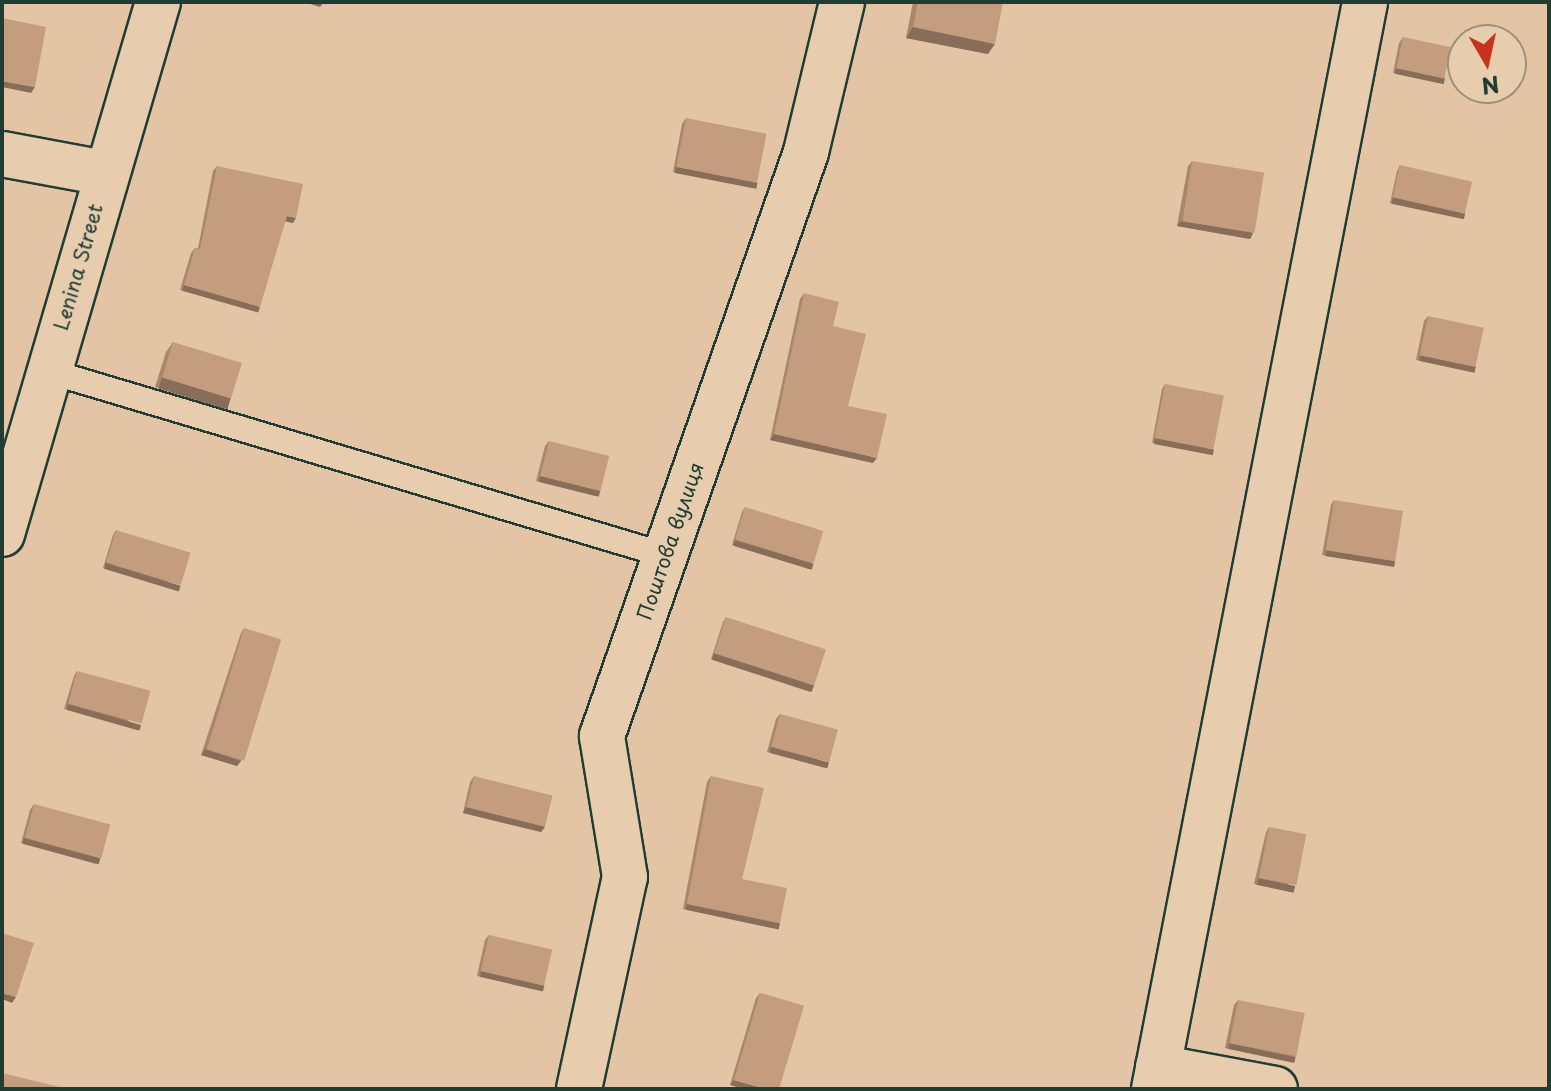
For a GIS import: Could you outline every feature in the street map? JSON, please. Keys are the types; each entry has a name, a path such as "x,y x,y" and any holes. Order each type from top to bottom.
{"street":[{"name":"Lenina Street","path":"2,534 105,173 158,2"},
{"name":"Поштова вулиця","path":"579,1089 625,877 602,736 806,152 842,2"},
{"path":"1275,1089 1156,1078 1365,2"},
{"path":"2,154 105,173"}],"lane":[{"path":"48,371 665,555"}],"building":[{"path":"918,2 1003,2 995,44 913,27"},
{"path":"2,18 46,27 35,87 2,81"},
{"path":"1403,37 1447,46 1444,78 1396,68"},
{"path":"686,118 766,134 757,183 676,167"},
{"path":"1192,161 1264,172 1255,233 1182,221"},
{"path":"1400,165 1472,182 1465,214 1393,197"},
{"path":"217,166 303,184 296,218 287,216 260,307 184,285 195,248 200,249"},
{"path":"804,293 839,302 833,326 866,334 848,406 887,414 877,458 774,434"},
{"path":"1428,316 1484,328 1475,367 1420,355"},
{"path":"173,342 242,363 231,398 162,377"},
{"path":"1165,384 1224,395 1213,449 1155,438"},
{"path":"549,441 609,456 600,491 540,476"},
{"path":"1334,500 1403,511 1395,561 1326,550"},
{"path":"745,507 823,531 813,563 735,540"},
{"path":"116,530 191,553 181,585 106,563"},
{"path":"726,617 826,649 814,686 714,653"},
{"path":"244,628 281,639 244,761 207,749"},
{"path":"77,671 150,691 142,724 68,704"},
{"path":"780,714 838,730 829,762 771,747"},
{"path":"474,776 553,796 545,827 466,807"},
{"path":"711,776 764,788 742,879 787,888 780,923 687,904"},
{"path":"34,804 110,824 101,858 25,838"},
{"path":"1269,827 1306,834 1296,885 1259,878"},
{"path":"2,933 34,943 16,997 2,993"},
{"path":"489,935 552,950 544,986 481,971"},
{"path":"760,993 804,1006 779,1089 766,1089 734,1080"},
{"path":"1238,1000 1305,1013 1296,1056 1230,1043"},
{"path":"2,1073 64,1088 64,1089 2,1089"}]}
